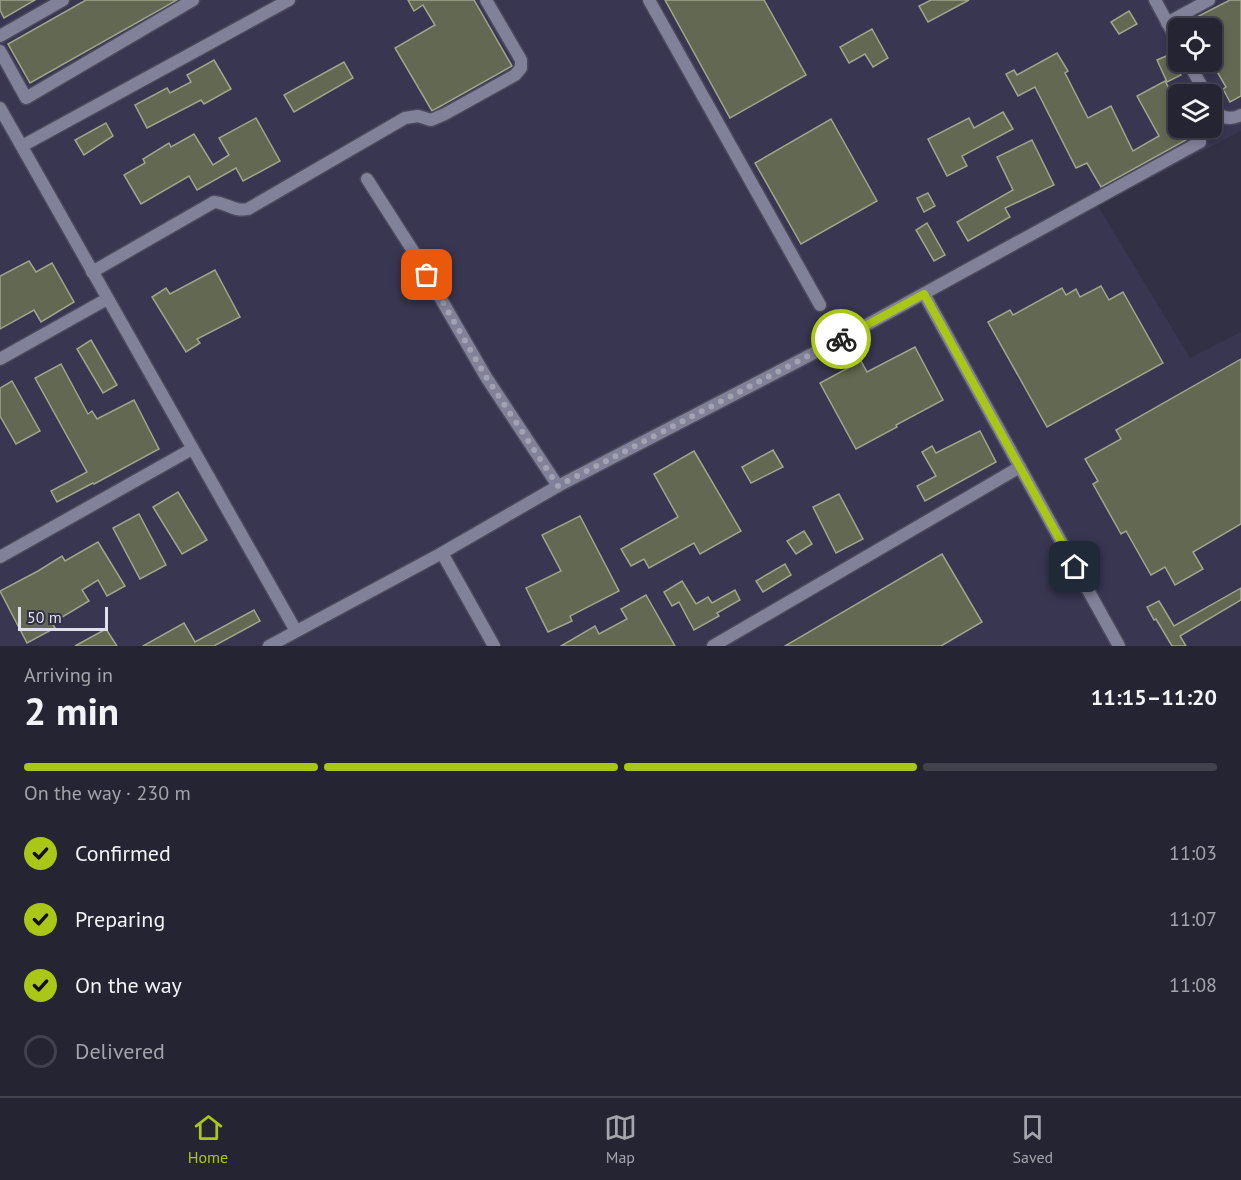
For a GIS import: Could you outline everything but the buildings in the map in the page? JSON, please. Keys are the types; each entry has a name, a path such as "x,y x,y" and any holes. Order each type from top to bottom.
{"street":[{"path":"0,36 63,0"},
{"path":"0,51 26,98 193,0"},
{"path":"22,146 289,0"},
{"path":"92,272 214,202 239,211 248,209 405,118 418,116 431,120 515,75 521,68 521,60 486,0"},
{"path":"650,0 820,305"},
{"path":"1155,0 1167,23 1209,0"},
{"path":"0,108 296,631"},
{"path":"1222,116 1234,118 1241,115"},
{"path":"269,646 442,553 558,486 924,294 1200,142"},
{"path":"367,179 415,254 486,377 558,486"},
{"path":"924,294 1119,646"},
{"path":"0,359 107,299"},
{"path":"0,557 192,449"},
{"path":"713,646 1020,467"},
{"path":"442,553 494,646"}],"shaded area":[{"path":"0,0 1241,0 1241,131 1098,206 1190,358 1241,332 1241,646 0,646"}],"way so far":[{"path":"427,275 486,377 558,486 841,339"}],"route":[{"path":"841,339 924,294 1075,567"}]}
